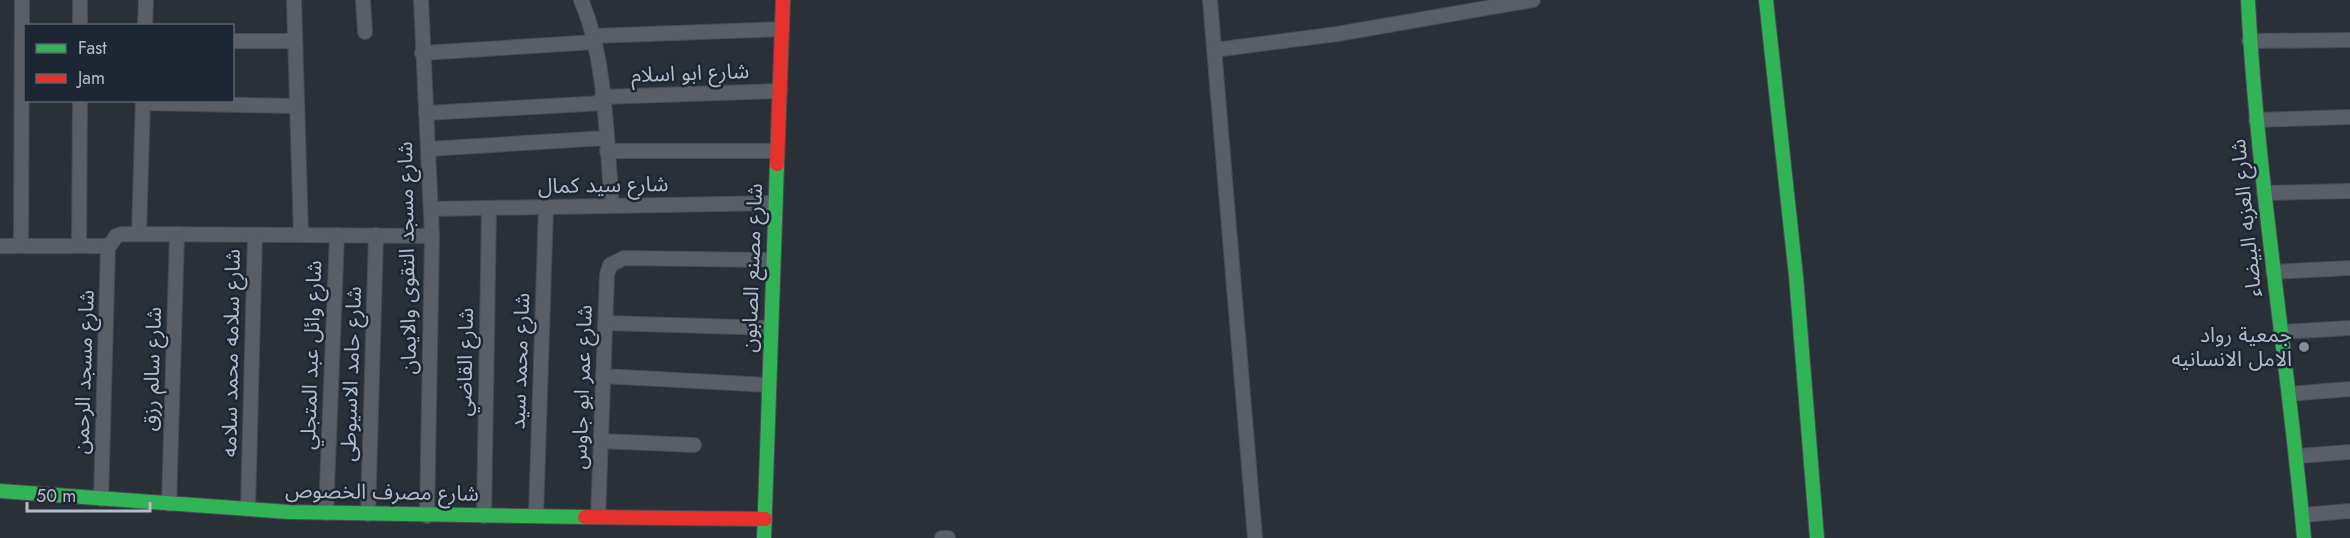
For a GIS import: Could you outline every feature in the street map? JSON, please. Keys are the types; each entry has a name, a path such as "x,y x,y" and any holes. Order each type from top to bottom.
{"street":[{"path":"21,246 22,0"},
{"path":"80,0 80,24"},
{"path":"145,24 146,0"},
{"path":"294,0 301,235"},
{"path":"363,0 365,32"},
{"name":"شارع مسجد التقوى والايمان","path":"421,0 432,236 427,516"},
{"path":"581,0 594,39 612,206"},
{"name":"شارع مصنع الصابون","path":"764,536 783,0"},
{"path":"1210,0 1255,538"},
{"path":"1214,50 1337,34 1533,0"},
{"path":"1766,0 1796,276 1817,538"},
{"name":"شارع العزبه البيضاء","path":"2248,0 2256,120 2280,332 2298,456 2304,538"},
{"path":"422,53 594,39 782,29"},
{"path":"2249,41 2350,40"},
{"path":"234,41 295,41"},
{"name":"شارع ابو اسلام","path":"426,113 602,100 780,91"},
{"path":"79,246 80,102"},
{"path":"139,234 143,102 297,106"},
{"path":"2256,120 2350,117"},
{"path":"428,149 606,144 777,151"},
{"path":"2264,193 2350,190"},
{"name":"شارع سيد كمال","path":"431,209 776,203"},
{"name":"شارع محمد سيد","path":"536,516 546,207"},
{"name":"شارع القاضي","path":"484,516 489,208"},
{"path":"0,246 108,246 118,235 139,234 432,236"},
{"name":"شارع سالم رزق","path":"169,504 177,234"},
{"name":"شارع سلامه محمد سلامه","path":"248,509 255,235"},
{"name":"شارع وائل عبد المتجلي","path":"326,513 336,235"},
{"name":"شارع حامد الاسيوطى","path":"368,514 376,235"},
{"name":"شارع مسجد الرحمن","path":"101,499 108,246"},
{"name":"شارع عمر ابو جاوس","path":"598,517 607,275 614,261 624,258 773,260"},
{"path":"2273,272 2350,268"},
{"path":"606,323 771,328"},
{"path":"2280,332 2350,328"},
{"path":"603,376 769,385"},
{"path":"2289,394 2350,389"},
{"path":"601,441 694,445"},
{"path":"2298,456 2350,452"},
{"name":"شارع مصرف الخصوص","path":"0,491 326,513 765,519"},
{"path":"2302,515 2350,511"},
{"path":"942,537 948,538"}],"traffic: fast":[{"path":"1766,0 1796,276 1817,538"},
{"path":"2248,0 2258,135 2304,538"},
{"path":"764,538 777,164"},
{"path":"0,491 289,512 585,517"}],"traffic: jam":[{"path":"777,164 783,0"},
{"path":"585,517 765,519"}],"place":[{"name":"جمعية رواد الامل الانسانيه","path":"2304,347"}]}
